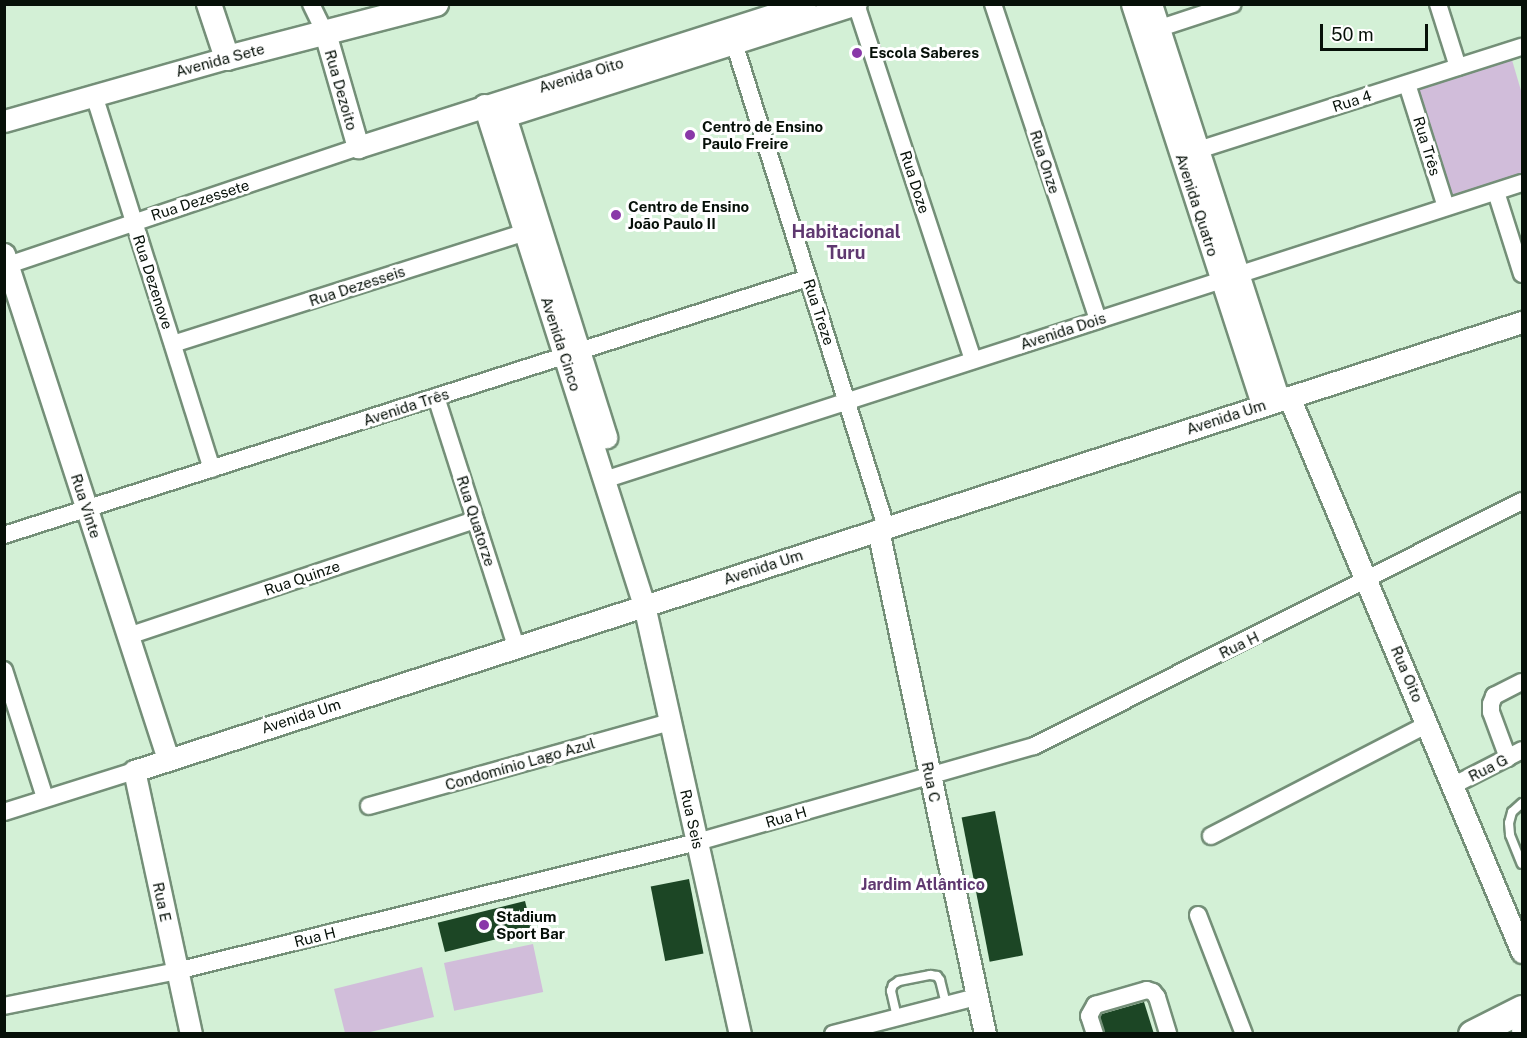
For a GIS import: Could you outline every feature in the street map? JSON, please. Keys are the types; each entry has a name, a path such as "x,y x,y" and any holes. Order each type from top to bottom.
{"main road":[{"path":"209,4 227,58"},
{"name":"Avenida Sete","path":"227,58 436,4"},
{"path":"1472,1034 1520,1027"}],"street":[{"path":"311,4 325,33"},
{"name":"Avenida Oito","path":"358,147 484,105 732,36 805,4"},
{"path":"484,105 505,116 732,36 856,4"},
{"name":"Rua Doze","path":"856,4 974,360"},
{"name":"Rua Onze","path":"993,4 1098,320"},
{"name":"Avenida Quatro","path":"1132,4 1150,31 1230,277 1277,401"},
{"name":"Avenida Quatro","path":"1150,31 1151,4"},
{"path":"1150,31 1233,4"},
{"path":"1438,4 1458,68"},
{"name":"Rua Dezoito","path":"325,33 358,147"},
{"name":"Rua Treze","path":"732,36 847,401 882,528"},
{"name":"Rua 4","path":"1190,153 1458,68 1521,51"},
{"name":"Avenida Sete","path":"4,121 227,58"},
{"name":"Rua Três","path":"1407,84 1446,207"},
{"name":"Rua Dezenove","path":"94,95 212,469"},
{"name":"Avenida Cinco","path":"484,105 533,230"},
{"name":"Avenida Cinco","path":"505,116 533,230 651,603"},
{"name":"Rua Dezessete","path":"6,259 134,221 358,147"},
{"name":"Avenida Dois","path":"611,478 1522,183"},
{"path":"1496,192 1522,274"},
{"name":"Rua Dezesseis","path":"173,344 533,230"},
{"name":"Rua Vinte","path":"6,259 168,759"},
{"name":"Avenida Três","path":"4,535 808,278"},
{"name":"Avenida Um","path":"4,812 1522,322"},
{"name":"Rua Quatorze","path":"436,397 516,646"},
{"name":"Rua Oito","path":"1277,401 1368,581 1522,952"},
{"name":"Rua H","path":"4,1006 177,971 697,842 1046,741 1368,581 1522,501"},
{"name":"Rua Quinze","path":"128,636 475,520"},
{"name":"Rua C","path":"882,528 929,775 985,1034"},
{"name":"Rua Seis","path":"651,603 670,722 740,1034"},
{"path":"4,670 45,798"},
{"path":"1515,754 1491,712 1491,704 1494,696 1522,682"},
{"name":"Condomínio Lago Azul","path":"369,806 670,722"},
{"path":"1211,836 1428,724"},
{"name":"Rua G","path":"1454,785 1515,754"},
{"name":"Rua E","path":"134,771 191,1034"},
{"path":"1198,915 1244,1034"},
{"path":"1095,1034 1089,1016 1095,1005 1147,990 1153,992 1157,997 1168,1034"},
{"path":"833,1034 976,997"}],"lane":[{"path":"1522,803 1512,812 1509,823 1510,835 1522,864"},
{"path":"897,1017 891,991 893,985 899,981 930,975 937,976 946,1004"}],"shaded area":[{"path":"1512,60 1522,94 1522,176 1448,201 1413,92"},
{"path":"533,944 543,992 454,1011 444,963"},
{"path":"422,967 434,1017 366,1033 345,1033 334,989"}],"building":[{"path":"995,811 1023,955 990,962 962,817"},
{"path":"689,879 704,954 665,961 651,886"},
{"name":"Stadium Sport Bar","path":"525,901 532,930 445,952 438,923"},
{"path":"1144,1002 1154,1034 1105,1034 1100,1017 1102,1014"}],"place":[{"name":"Escola Saberes","path":"857,53"},
{"name":"Centro de Ensino Paulo Freire","path":"690,135"},
{"name":"Centro de Ensino João Paulo II","path":"616,215"},
{"name":"Stadium Sport Bar","path":"484,925"}],"district":[{"name":"Habitacional Turu","path":"846,243"},
{"name":"Jardim Atlântico","path":"923,885"}]}
